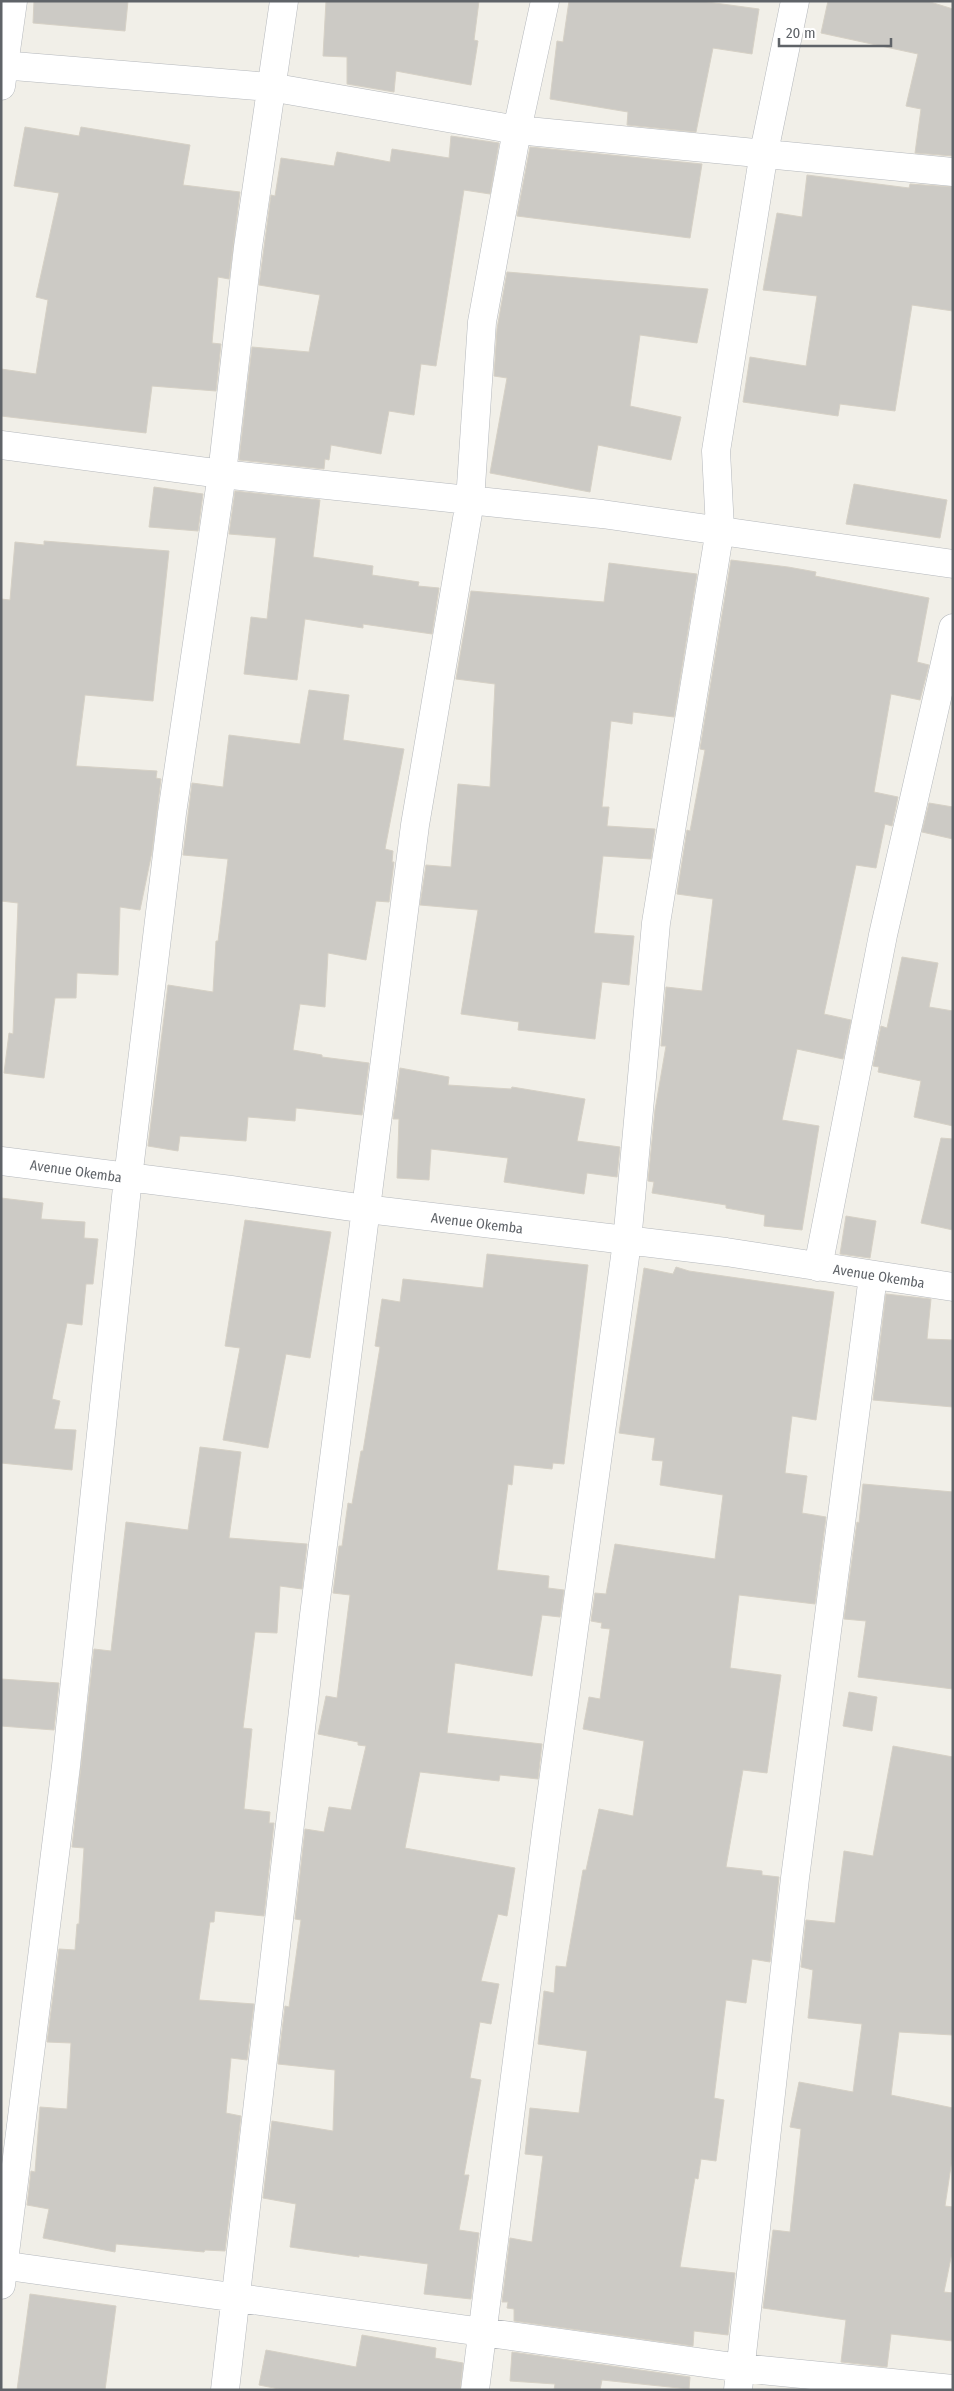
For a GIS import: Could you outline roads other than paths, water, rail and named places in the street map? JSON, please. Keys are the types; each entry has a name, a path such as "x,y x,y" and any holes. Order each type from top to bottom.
{"street":[{"path":"13,1 2,72 270,87 517,130 764,152 953,172"},
{"path":"284,1 248,247 222,474 172,814 128,1178 66,1766 2,2271 236,2297 481,2333 739,2379 953,2389"},
{"path":"225,2390 314,1615 415,825 470,501 482,322 517,130 545,1"},
{"path":"475,2390 546,1833 627,1242 656,923 720,529 716,451 764,152 795,1"},
{"path":"1,445 222,474 602,514 720,529 953,564"},
{"path":"818,1267 884,936 953,628"},
{"name":"Avenue Okemba","path":"1,1161 627,1242 726,1252 953,1287"},
{"path":"739,2379 795,1878 873,1276"}]}
